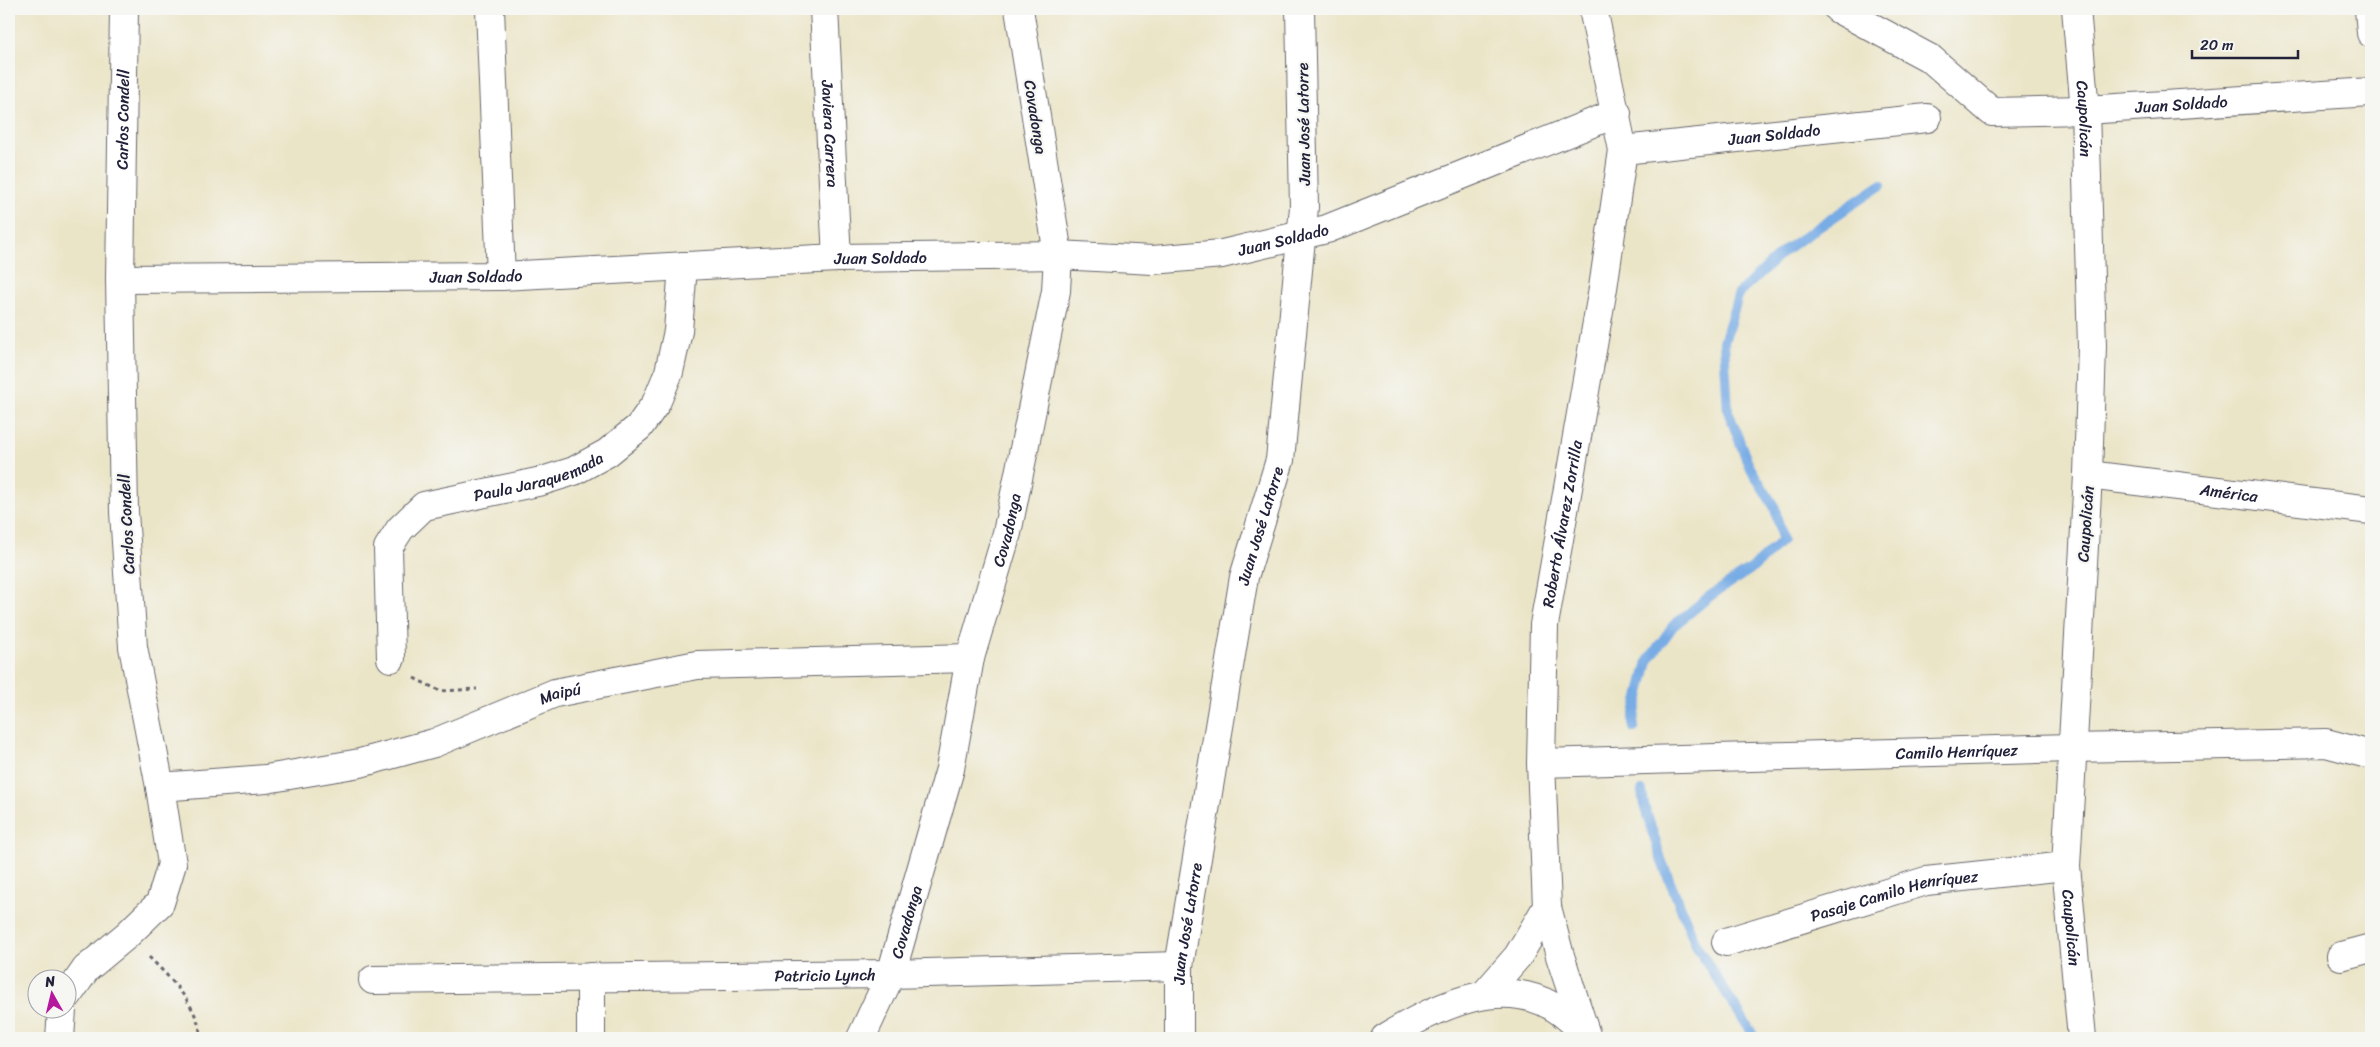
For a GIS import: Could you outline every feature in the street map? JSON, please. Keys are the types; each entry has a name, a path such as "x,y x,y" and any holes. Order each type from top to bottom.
{"street":[{"name":"Carlos Condell","path":"78,981 86,969 127,935 160,904 172,864 160,787 132,647 124,512 120,279 124,9"},
{"path":"490,9 501,276"},
{"name":"Javiera Carrera","path":"824,9 837,258"},
{"name":"Covadonga","path":"861,1038 891,974 950,769 970,658 1007,533 1056,291 1058,255 1019,9"},
{"name":"Juan José Latorre","path":"1180,1038 1179,966 1244,577 1280,460 1304,207 1300,9"},
{"name":"Roberto Álvarez Zorrilla","path":"1587,1038 1562,964 1547,907 1541,763 1544,625 1603,288 1623,150 1617,113 1593,9"},
{"name":"Juan Soldado","path":"1838,9 1930,59 1992,112 2085,110 2371,92"},
{"name":"Caupolicán","path":"2076,9 2085,110 2092,346 2088,474 2071,748 2066,866 2082,1038"},
{"path":"2369,9 2371,33"},
{"name":"Juan Soldado","path":"120,279 501,276 837,258 1058,255 1153,260 1222,254 1328,229 1617,113"},
{"name":"Juan Soldado","path":"1623,150 1927,118"},
{"name":"Paula Jaraquemada","path":"391,658 388,548 400,529 424,506 542,481 574,471 607,453 639,427 656,403 668,372 678,331 683,266"},
{"name":"América","path":"2088,474 2371,510"},
{"name":"Maipú","path":"160,787 266,779 360,763 434,743 555,693 697,665 970,658"},
{"name":"Camilo Henríquez","path":"1541,763 2326,743 2371,755"},
{"name":"Pasaje Camilo Henríquez","path":"1726,942 1926,881 2066,866"},
{"path":"1484,995 1518,956 1547,907"},
{"path":"2341,956 2371,948"},
{"name":"Patricio Lynch","path":"374,980 891,974 1179,966"},
{"path":"591,977 591,1038"},
{"path":"1385,1038 1408,1024 1447,1006 1484,995 1530,996 1546,1001 1572,1019 1587,1038"},
{"path":"60,1038 61,1020"}],"path":[{"path":"391,658 404,673 440,691 480,689 520,708"},
{"path":"127,935 177,984 200,1026 202,1038"}],"waterway":[{"path":"1634,728 1633,721 1648,661 1673,626 1710,596 1754,567 1782,540 1775,508 1749,466 1728,411 1724,342 1739,293 1785,250 1881,185"},
{"path":"1642,791 1644,805 1662,862 1697,947 1755,1038"}]}
